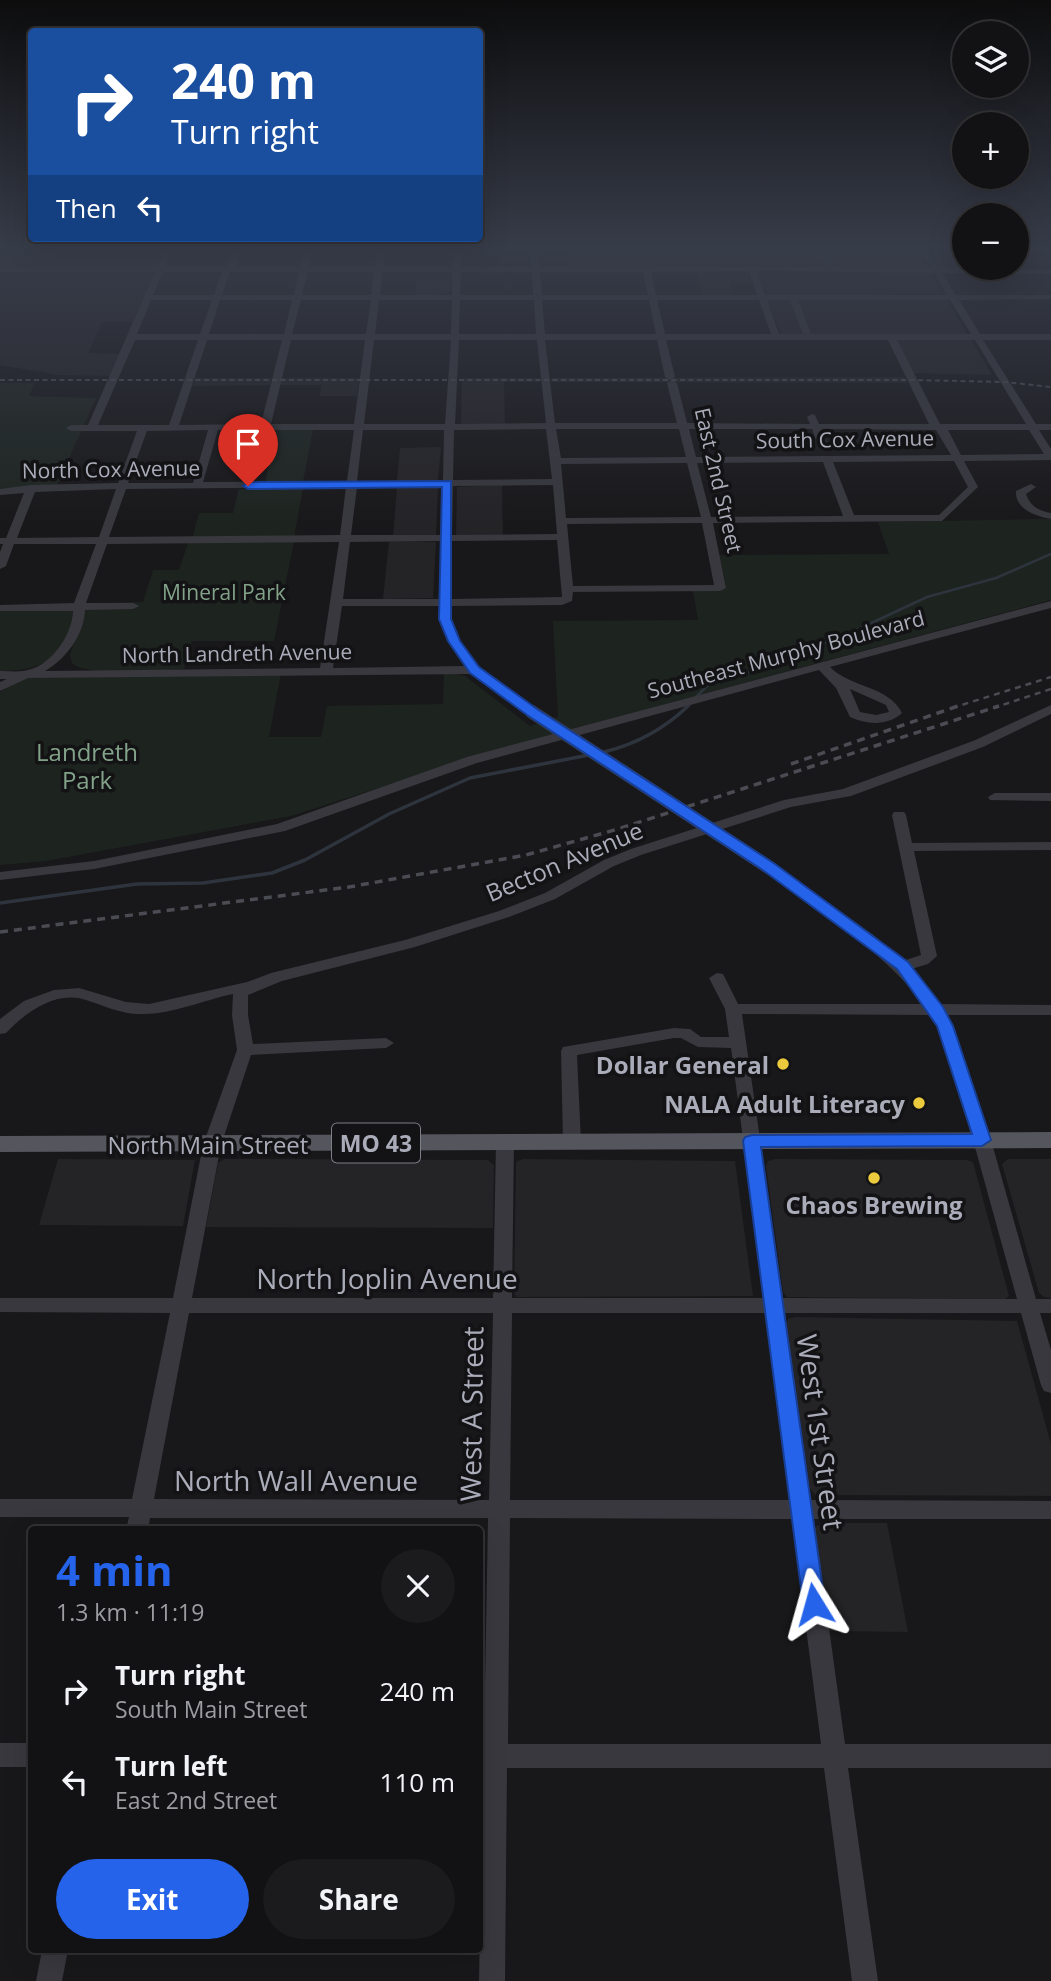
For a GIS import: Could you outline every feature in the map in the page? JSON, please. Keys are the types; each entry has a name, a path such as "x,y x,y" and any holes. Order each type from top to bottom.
{"main road":[{"path":"982,1140 1051,1140"},
{"name":"MO 43","path":"752,1141 982,1140"},
{"name":"North Main Street","path":"0,1144 752,1141"}],"street":[{"path":"92,428 129,342"},
{"path":"173,428 201,342"},
{"path":"265,428 285,342"},
{"path":"326,671 369,342"},
{"path":"456,342 444,603 450,634 474,670 532,712 770,867 902,966 938,1011 945,1026 982,1140 1051,1385"},
{"path":"337,603 562,602 568,599 556,461 544,380 543,342"},
{"name":"East 2nd Street","path":"567,590 720,588 707,520 662,342"},
{"path":"562,521 942,519 973,487 943,430 934,425 894,342"},
{"path":"980,342 1051,457"},
{"path":"71,428 684,426 814,422 938,427 1051,427"},
{"path":"814,422 850,519"},
{"path":"0,687 22,675 45,668 62,655 80,619 79,607 143,428"},
{"path":"197,486 214,428"},
{"name":"South Cox Avenue","path":"556,461 826,453 1051,457"},
{"name":"North Cox Avenue","path":"0,492 31,488 558,482"},
{"path":"1031,487 1020,493 1024,502 1034,512 1051,516"},
{"path":"0,566 5,541 31,488"},
{"path":"5,541 563,537"},
{"name":"Southeast Murphy Boulevard","path":"0,876 94,865 280,828 436,772 1051,604"},
{"path":"0,608 133,606"},
{"path":"822,666 838,680"},
{"name":"North Landreth Avenue","path":"0,675 474,670"},
{"name":"Becton Avenue","path":"0,1029 22,1009 51,996 79,993 113,1005 141,1009 249,986 410,944 504,914 550,896 609,863 636,852 789,803 846,793 978,744 1051,709"},
{"path":"995,797 1051,797"},
{"path":"899,815 919,922 929,956 923,961 902,966"},
{"path":"907,847 1051,846"},
{"name":"West 1st Street","path":"718,978 733,1009 738,1043 865,1981"},
{"path":"139,1519 212,1144 245,1051 245,1036 239,1018 238,1003 241,993 249,986"},
{"path":"733,1009 1051,1010"},
{"path":"572,1142 569,1051 674,1033 684,1033 698,1042 738,1043"},
{"path":"245,1051 386,1043"},
{"name":"West A Street","path":"492,1981 488,1756 499,1509 505,1142"},
{"name":"North Joplin Avenue","path":"0,1306 1051,1306"},
{"name":"North Wall Avenue","path":"0,1508 139,1519 499,1509 1051,1510"},
{"path":"0,1755 28,1755"},
{"path":"488,1756 1051,1756"},
{"path":"49,1981 54,1953"}],"shaded area":[{"path":"0,342 93,342 88,353 119,354 110,376 59,375 0,365"},
{"path":"897,342 972,342 992,375 912,373"},
{"path":"904,377 907,383 551,382 551,378"},
{"path":"195,378 272,378 270,385 193,386"},
{"path":"280,378 359,378 357,396 320,396 321,385 279,385"},
{"path":"462,378 539,378 539,382 504,382 505,426 461,424"},
{"path":"441,447 438,480 397,481 400,448"},
{"path":"502,485 503,536 456,535 457,487"},
{"path":"397,487 438,488 436,536 393,537"},
{"path":"389,541 436,542 433,598 383,599"},
{"path":"58,1159 195,1160 183,1226 39,1225"},
{"path":"224,1159 488,1160 494,1165 493,1228 206,1227 218,1163"},
{"path":"523,1159 735,1161 753,1296 516,1297 516,1164"},
{"path":"1008,1159 1051,1159 1051,1298 1039,1293 1002,1164"},
{"path":"768,1161 973,1162 1009,1296 1005,1299 787,1297 783,1292 766,1166"},
{"path":"788,1319 1017,1321 1051,1444 1051,1496 815,1495 810,1488 786,1325"},
{"path":"822,1523 887,1523 908,1632 828,1631 815,1527"}],"green space":[{"path":"0,383 35,383 29,396 96,398 57,485 0,489"},
{"path":"276,430 313,430 303,482 265,483"},
{"name":"Mineral Park","path":"303,488 294,538 192,539 199,513 233,513 239,489"},
{"name":"Landreth Park","path":"1051,519 1051,600 503,748 291,816 46,861 0,865 0,692 24,678 281,673 269,737 321,737 327,706 443,704 444,672 465,676 530,726 558,717 553,621 698,620 693,591 717,591 726,585 719,555 889,554 878,522"},
{"name":"Mineral Park","path":"294,542 274,641 192,641 184,669 109,672 81,668 72,663 70,655 86,603 143,602 153,570 179,570 188,543"},
{"path":"70,610 73,613 65,641 50,659 29,668 0,671 0,611"}],"waterway":[{"path":"695,698 711,682 752,671 850,633 927,597 996,578 1051,554"},
{"path":"604,752 649,735 688,706"},
{"path":"0,903 137,884 203,883 272,873 305,860 389,814 470,778 589,755"}],"railway":[{"path":"0,380 912,380 1005,382 1051,387"},
{"path":"954,707 1051,677"},
{"path":"993,708 1051,689"},
{"path":"0,932 349,887 526,855 618,829 999,706"},
{"path":"791,764 954,707"}],"place":[{"name":"Dollar General","path":"783,1064"},
{"name":"NALA Adult Literacy","path":"919,1103"},
{"name":"Chaos Brewing","path":"874,1178"}],"route":[{"path":"248,486 448,484 445,619 450,634 474,670 532,712 770,867 902,966 938,1011 982,1140 752,1141 814,1604"}]}
